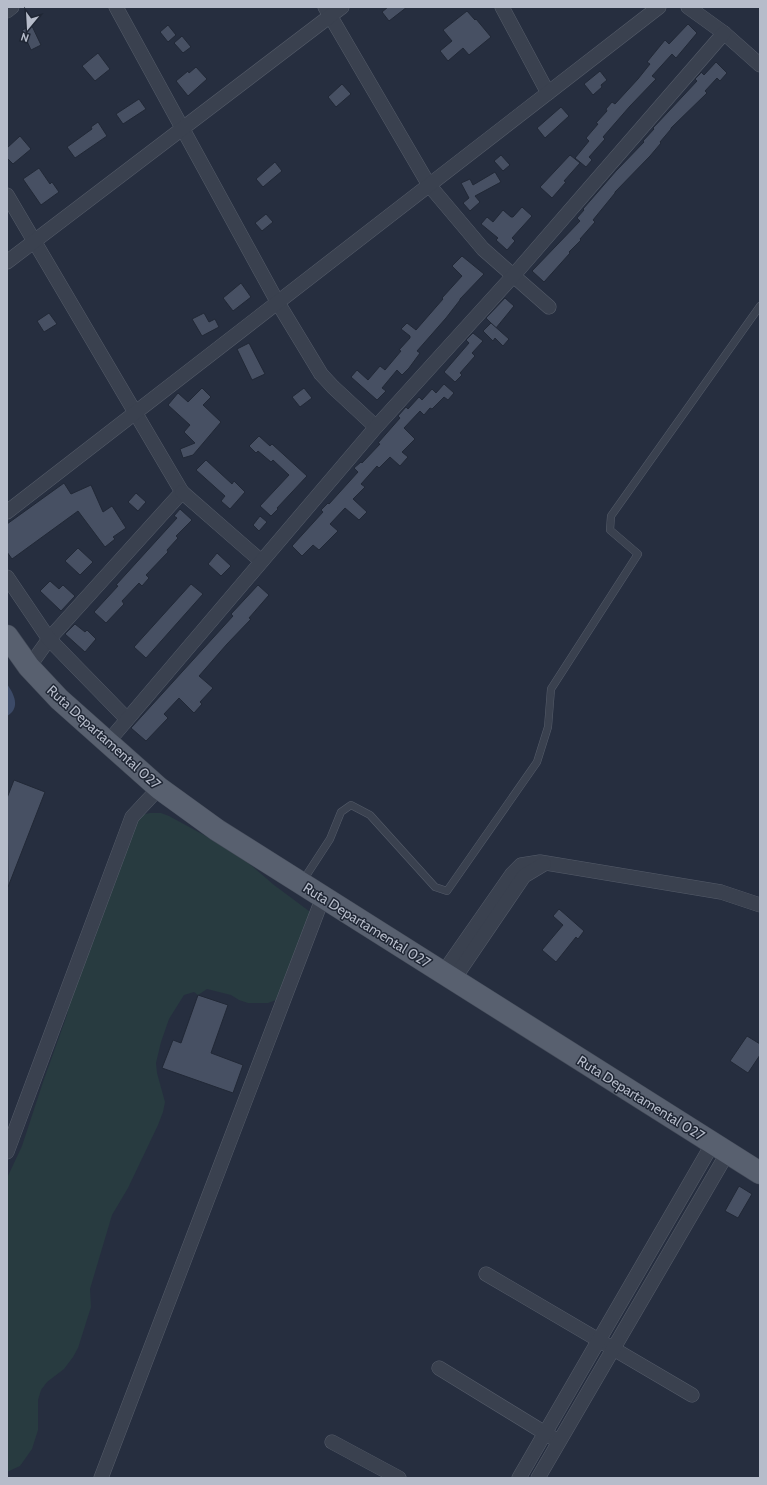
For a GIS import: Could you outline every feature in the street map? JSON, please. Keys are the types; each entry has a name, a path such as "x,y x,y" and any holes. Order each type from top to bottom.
{"main road":[{"name":"Ruta Departamental 027","path":"7,636 28,667 59,698 159,788 217,830 760,1173"}],"street":[{"path":"7,11 12,7"},
{"path":"116,7 278,303 321,374 376,427"},
{"path":"7,262 183,128 328,12 342,7"},
{"path":"502,7 548,93"},
{"path":"7,512 136,414 659,7"},
{"path":"688,7 724,33 760,65"},
{"path":"328,12 429,185 483,249 549,307"},
{"path":"108,742 376,427 513,276 724,33"},
{"path":"7,195 182,492 261,561"},
{"path":"28,667 50,640 182,492"},
{"path":"7,577 50,640 127,719"},
{"path":"7,1152 132,817 159,788"},
{"path":"448,976 524,876 546,863 721,892 760,904"},
{"path":"101,1478 324,897"},
{"path":"519,1478 599,1340 720,1148"},
{"path":"538,1478 613,1349 720,1148"},
{"path":"486,1274 692,1396"},
{"path":"439,1368 559,1442"},
{"path":"332,1442 399,1478"}],"lane":[{"path":"301,883 330,839 341,812 351,805 370,815 435,887 447,891 537,762 548,727 551,689 638,554 610,530 612,516 760,306"}],"green space":[{"path":"161,813 169,816 237,853 274,885 313,914 287,996 268,1003 248,1003 231,995 207,989 198,995 194,992 184,995 169,1019 156,1063 157,1073 165,1102 163,1112 128,1188 112,1215 90,1289 91,1307 78,1348 64,1369 47,1382 41,1390 38,1400 38,1430 32,1449 20,1466 7,1472 7,1178 22,1146 67,1015 82,965 95,938 111,888 118,857 141,815"}],"water":[{"path":"7,684 14,696 15,705 14,709 7,716"}],"building":[{"path":"388,7 407,7 389,21 382,12"},
{"path":"467,11 491,37 469,55 463,48 448,61 440,51 452,41 443,30"},
{"path":"688,24 697,33 676,58 672,54 652,76 656,79 603,137 605,139 589,157 592,160 586,167 575,158 589,141 586,138 598,124 596,123 607,111 606,109 612,102 615,104 638,79 650,64 647,62 665,40 669,44"},
{"path":"168,25 176,35 168,42 160,32"},
{"path":"32,26 41,45 31,50 22,30"},
{"path":"182,36 191,47 183,53 174,43"},
{"path":"98,53 110,69 95,81 82,66"},
{"path":"716,62 727,73 720,81 717,78 705,91 707,93 671,128 650,156 615,192 593,220 595,222 580,239 581,240 544,282 532,271 580,221 577,218 584,210 583,209 644,142 643,141 654,129 653,128 697,81 695,79 701,72 704,75"},
{"path":"196,67 207,79 188,96 176,81 188,71 189,73"},
{"path":"600,71 607,80 593,95 584,84"},
{"path":"342,84 351,94 336,107 328,97"},
{"path":"139,99 146,109 123,124 116,114"},
{"path":"561,107 569,116 545,138 537,128"},
{"path":"98,122 107,136 75,158 67,147 92,129 91,127"},
{"path":"20,136 31,149 13,164 7,158 7,148"},
{"path":"501,155 510,165 503,171 494,161"},
{"path":"570,155 580,163 564,181 566,182 552,198 540,187"},
{"path":"275,162 282,171 263,187 256,179"},
{"path":"39,168 50,184 52,182 59,192 41,205 23,179"},
{"path":"495,172 501,182 475,196 480,202 470,211 463,203 469,198 461,183 470,179 473,185"},
{"path":"522,207 532,216 512,238 515,241 507,250 496,240 498,238 481,224 487,217 493,222 503,210 513,217"},
{"path":"266,214 273,222 262,231 255,223"},
{"path":"462,256 484,274 460,299 446,318 417,351 420,353 409,368 402,375 397,370 382,388 386,391 377,400 351,377 357,370 368,380 380,366 385,370 401,351 399,350 410,338 410,336 401,329 407,323 416,330 462,276 452,266"},
{"path":"241,283 251,297 233,311 223,298"},
{"path":"505,298 514,306 496,328 486,318"},
{"path":"49,313 57,324 44,332 37,321"},
{"path":"204,313 209,322 215,319 219,327 202,336 192,319"},
{"path":"491,323 509,339 503,346 495,338 493,341 483,331"},
{"path":"473,333 483,341 472,353 475,356 460,373 462,375 455,382 444,372 469,343 466,340"},
{"path":"249,343 265,374 252,380 237,349"},
{"path":"444,384 454,393 448,400 444,397 424,415 420,411 404,428 415,439 402,452 408,457 400,466 390,457 379,468 377,466 361,484 365,487 353,499 367,512 359,520 345,508 330,524 338,531 319,550 313,545 302,556 292,546 323,512 321,510 328,503 329,504 358,472 354,468 361,462 362,463 380,444 378,443 400,418 398,416 406,407 408,409 419,397 422,400 432,389 436,393"},
{"path":"202,388 211,397 203,405 221,422 193,455 183,458 180,449 195,443 184,432 190,425 168,405 178,393 188,402"},
{"path":"304,388 312,398 300,407 292,397"},
{"path":"259,436 270,446 272,444 307,476 271,516 260,506 289,475 273,460 271,462 258,451 256,453 249,446"},
{"path":"206,460 232,484 234,481 245,492 230,509 221,501 225,496 196,470"},
{"path":"64,483 71,494 91,485 103,512 112,506 126,528 113,537 115,539 105,547 78,511 12,559 7,552 7,524"},
{"path":"136,493 146,502 138,511 128,502"},
{"path":"180,509 192,520 176,536 178,538 167,550 168,552 146,575 149,578 142,586 139,583 122,601 124,604 106,623 94,612 118,586 116,585 177,518 174,516"},
{"path":"260,516 267,522 259,531 253,525"},
{"path":"78,548 93,562 80,575 65,561"},
{"path":"217,553 231,566 221,576 208,564"},
{"path":"50,581 59,589 63,585 75,596 61,611 40,591"},
{"path":"191,584 203,594 146,658 134,647"},
{"path":"258,585 269,595 249,618 251,619 199,676 213,688 200,702 202,704 194,713 179,698 164,714 168,718 146,741 131,728 233,616 231,614"},
{"path":"75,624 85,632 87,630 96,639 85,652 65,634"},
{"path":"14,780 45,792 8,887 7,798"},
{"path":"559,909 584,931 578,939 576,937 556,962 542,950 563,925 553,916"},
{"path":"198,995 228,1005 211,1053 243,1065 233,1093 162,1068 173,1040 181,1043"},
{"path":"747,1036 760,1044 760,1055 748,1073 730,1061"},
{"path":"739,1186 752,1194 738,1218 725,1211"}]}
